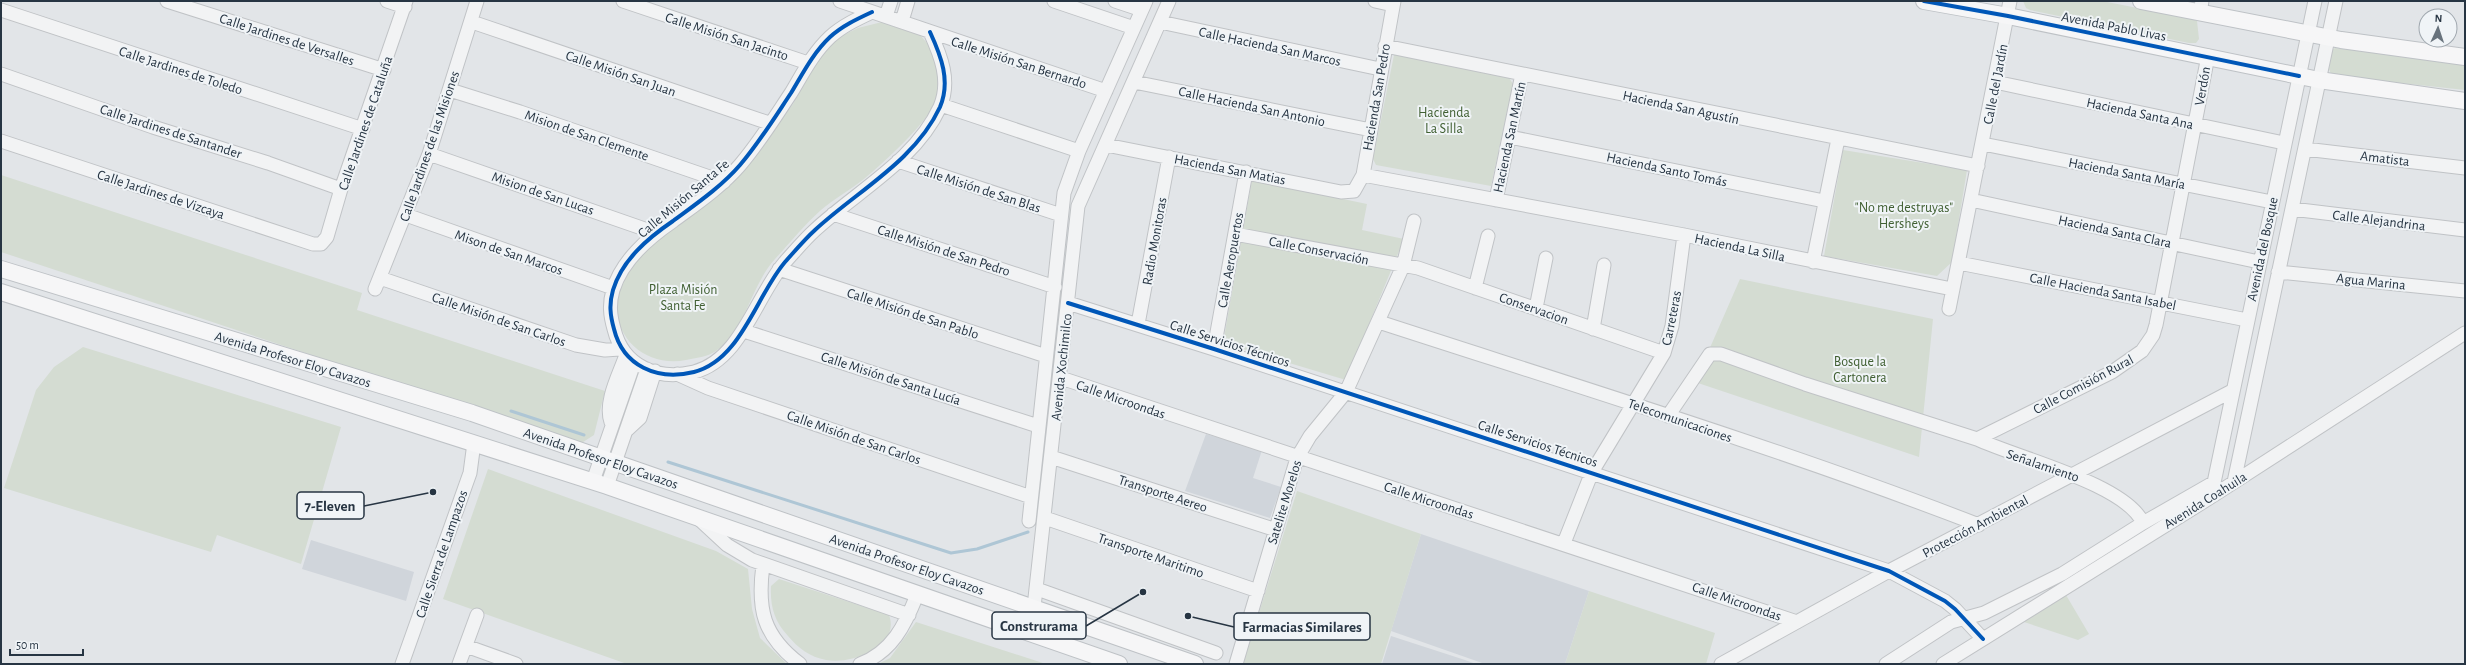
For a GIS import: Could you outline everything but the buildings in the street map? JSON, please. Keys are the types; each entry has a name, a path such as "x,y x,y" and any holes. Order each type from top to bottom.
{"main road":[{"name":"Avenida Pablo Livas","path":"1924,1 2009,8 2298,76 2465,101"},
{"name":"Avenida Pablo Livas","path":"2141,1 2201,7 2328,38 2465,57"},
{"name":"Avenida Profesor Eloy Cavazos","path":"1,269 90,298 472,413 1195,664"},
{"name":"Avenida Profesor Eloy Cavazos","path":"1,292 600,483 1120,664"},
{"path":"84,319 90,298"},
{"path":"472,413 474,443"},
{"path":"924,597 934,573"},
{"path":"1028,632 1034,607"}],"street":[{"name":"Calle Jardines de Versalles","path":"167,1 384,70"},
{"path":"387,1 406,4"},
{"name":"Calle Jardines de las Misiones","path":"378,284 429,154 472,22 477,1"},
{"name":"Calle Misión San Jacinto","path":"623,1 808,63"},
{"name":"Calle Misión San Bernardo","path":"840,1 1106,91"},
{"path":"886,16 891,1"},
{"path":"902,21 908,1"},
{"path":"1054,1 1134,28"},
{"path":"1030,521 1038,426 1055,287 1061,215 1066,186 1079,152 1144,5 1115,1"},
{"name":"Avenida Xochimilco","path":"1034,607 1061,378 1078,206 1169,1"},
{"path":"1375,1 1393,3"},
{"name":"Avenida del Bosque","path":"2211,497 2236,368 2315,1"},
{"name":"Avenida del Bosque","path":"2234,482 2336,1"},
{"name":"Hacienda San Pedro","path":"1354,191 1363,175 1380,69 1393,3"},
{"name":"Calle Jardines de Cataluña","path":"321,244 327,237 341,189 406,4"},
{"name":"Calle del Jardín","path":"1949,309 2009,8"},
{"name":"Calle Jardines de Toledo","path":"1,10 362,129"},
{"name":"Calle Misión Santa Fe","path":"627,356 611,316 610,303 613,288 623,268 656,233 724,182 741,163 808,63 832,35 872,12"},
{"name":"Calle Misión San Juan","path":"472,22 769,123"},
{"name":"Calle Hacienda San Marcos","path":"1160,22 1380,69"},
{"path":"608,461 612,426 627,356 651,370 677,374 694,372 718,360 744,331 758,301 779,269 814,231 898,162 926,130 941,105 944,94 944,69 930,32"},
{"name":"Hacienda San Agustín","path":"1385,46 1838,139 1978,166"},
{"name":"Verdón","path":"2160,303 2173,244 2208,56"},
{"name":"Calle Jardines de Santander","path":"1,74 154,127 268,163 341,189"},
{"name":"Hacienda San Martín","path":"1496,200 1522,74"},
{"name":"Calle Hacienda San Antonio","path":"1134,82 1371,130"},
{"name":"Hacienda Santa Ana","path":"1995,82 2284,144"},
{"name":"Mision de San Clemente","path":"450,90 520,112 724,182"},
{"path":"941,105 1079,152"},
{"name":"Hacienda Santo Tomás","path":"1510,137 1824,201"},
{"path":"1813,262 1824,201 1838,139"},
{"name":"Calle Jardines de Vizcaya","path":"1,141 313,244 321,244"},
{"name":"Hacienda Santa María","path":"1983,144 2272,202"},
{"name":"Hacienda San Matias","path":"1106,145 1340,192 1354,191"},
{"name":"Amatista","path":"2305,149 2465,168"},
{"name":"Mision de San Lucas","path":"429,154 656,233"},
{"name":"Radio Monitoras","path":"1138,324 1169,157"},
{"name":"Calle Misión de San Blas","path":"898,162 1061,215"},
{"name":"Calle Aeropuertos","path":"1214,349 1246,172"},
{"name":"Hacienda La Silla","path":"1363,175 1684,235 1952,289"},
{"name":"Hacienda Santa Clara","path":"1971,200 2259,262"},
{"name":"Calle Alejandrina","path":"2292,209 2465,230"},
{"name":"Calle Misión de San Pedro","path":"833,214 1055,287"},
{"name":"Mison de San Marcos","path":"406,215 613,288"},
{"name":"Satelite Morelos","path":"1236,664 1297,458 1310,436 1346,392 1379,322 1403,266 1414,222"},
{"name":"Calle Conservación","path":"1235,234 1403,266"},
{"name":"Carreteras","path":"1564,543 1592,472 1664,354 1672,326 1684,235"},
{"path":"1475,288 1488,236"},
{"path":"1536,308 1546,258"},
{"name":"Calle Hacienda Santa Isabel","path":"1959,263 2247,320"},
{"path":"1593,329 1604,265"},
{"name":"Conservacion","path":"1403,266 1418,268 1664,354"},
{"name":"Calle Misión de San Pablo","path":"779,269 1046,356"},
{"name":"Agua Marina","path":"2278,272 2465,291"},
{"name":"Calle Misión de San Carlos","path":"378,284 576,345 605,350 627,356"},
{"name":"Calle Servicios Técnicos","path":"1068,303 1138,324 1592,472 1889,571 1934,594 1963,617 1983,640"},
{"name":"Calle Comisión Rural","path":"1977,439 2112,372 2133,358 2142,351 2153,335 2160,303"},
{"name":"Telecomunicaciones","path":"1379,322 1633,404 1912,499 1979,525"},
{"name":"Calle Misión de Santa Lucía","path":"744,331 1038,426"},
{"name":"Avenida Coahuila","path":"1943,664 2211,497 2465,332"},
{"name":"Señalamiento","path":"1668,416 1710,354 1714,353 1977,439 2000,450 2074,474 2132,507 2143,523"},
{"path":"2236,368 2258,370"},
{"path":"600,483 608,461 625,431 651,370"},
{"name":"Calle Misión de San Carlos","path":"677,374 708,388 1032,497"},
{"name":"Calle Microondas","path":"1061,378 1297,458 1564,543 1797,622"},
{"name":"Protección Ambiental","path":"1721,664 1889,571 2232,391"},
{"name":"Calle Sierra de Lampazos","path":"402,664 472,463 474,443"},
{"path":"472,463 490,448"},
{"name":"Transporte Aereo","path":"1051,457 1276,530"},
{"path":"1886,664 1933,633 1963,617 1984,613 2046,582 2143,523 2213,483"},
{"path":"697,517 727,545 763,565 909,615"},
{"name":"Transporte Maritimo","path":"1044,518 1258,591"},
{"path":"763,565 760,604 764,620 779,646 800,664"},
{"path":"1037,589 1216,653"},
{"path":"860,664 880,655 889,647 909,615 924,597"},
{"path":"460,664 477,615"},
{"path":"466,646 516,664"}],"shaded area":[{"path":"1206,434 1262,450 1253,478 1281,487 1270,518 1185,491"},
{"path":"1421,534 1589,591 1565,664 1485,664 1391,631"},
{"path":"311,540 414,572 406,601 302,569"},
{"path":"1391,636 1465,660 1476,664 1382,664"}],"green space":[{"path":"2023,1 2102,1 2189,18 2197,21 2199,39 2196,43 2189,43 2030,10 2026,8"},
{"name":"Plaza Misión Santa Fe","path":"886,21 903,25 914,30 924,39 932,51 937,63 939,84 936,100 932,109 904,142 882,163 864,179 821,210 797,234 767,270 760,281 742,320 726,342 716,351 701,357 672,361 659,360 637,349 628,340 622,329 618,317 617,303 621,285 635,259 756,153 793,104 824,49 835,39 858,28"},
{"path":"2335,48 2465,64 2465,90 2336,76 2331,74 2329,69 2332,50"},
{"name":"Hacienda La Silla","path":"1401,52 1508,76 1513,84 1491,186 1376,165 1373,159 1394,55"},
{"name":"\"No me destruyas\" Hersheys","path":"1843,150 1967,170 1952,262 1937,276 1824,256"},
{"path":"1,175 362,293 357,310 605,391 594,435 580,444 1,252"},
{"path":"1252,180 1367,204 1362,230 1404,239 1346,380 1223,343"},
{"name":"Bosque la Cartonera","path":"1740,279 1933,319 1919,457 1695,382"},
{"path":"83,347 341,427 301,564 217,535 211,552 4,488 36,390 54,367"},
{"path":"488,469 716,551 748,569 752,609 760,638 787,664 627,664 443,599"},
{"path":"1297,491 1421,534 1381,664 1243,664"},
{"path":"779,579 889,615 891,626 888,636 881,645 871,651 848,660 826,660 810,654 800,648 792,640 779,625 776,619 772,607 771,586"},
{"path":"1589,591 1715,633 1706,664 1565,664"},
{"path":"2066,595 2089,634 2078,640 2024,622"},
{"path":"916,622 1046,664 878,664 890,658"}],"waterway":[{"path":"511,411 584,435"},
{"path":"668,462 951,553 977,549 1028,532"}],"cycle path":[{"path":"1924,1 2008,16 2299,76"},
{"path":"872,12 845,26 824,43 767,130 733,173 708,195 645,242 629,259 617,279 613,290 611,314 614,329 625,353 644,368 667,374 694,372 710,365 724,355 736,341 775,276 803,242 831,216 884,174 916,144 940,107 945,88 945,78 941,59 930,32"},
{"path":"1068,303 1214,349 1889,571 1945,601 1955,609 1983,639"}],"place":[{"name":"7-Eleven","path":"433,492"},
{"name":"Construrama","path":"1143,592"},
{"name":"Farmacias Similares","path":"1188,616"}]}
